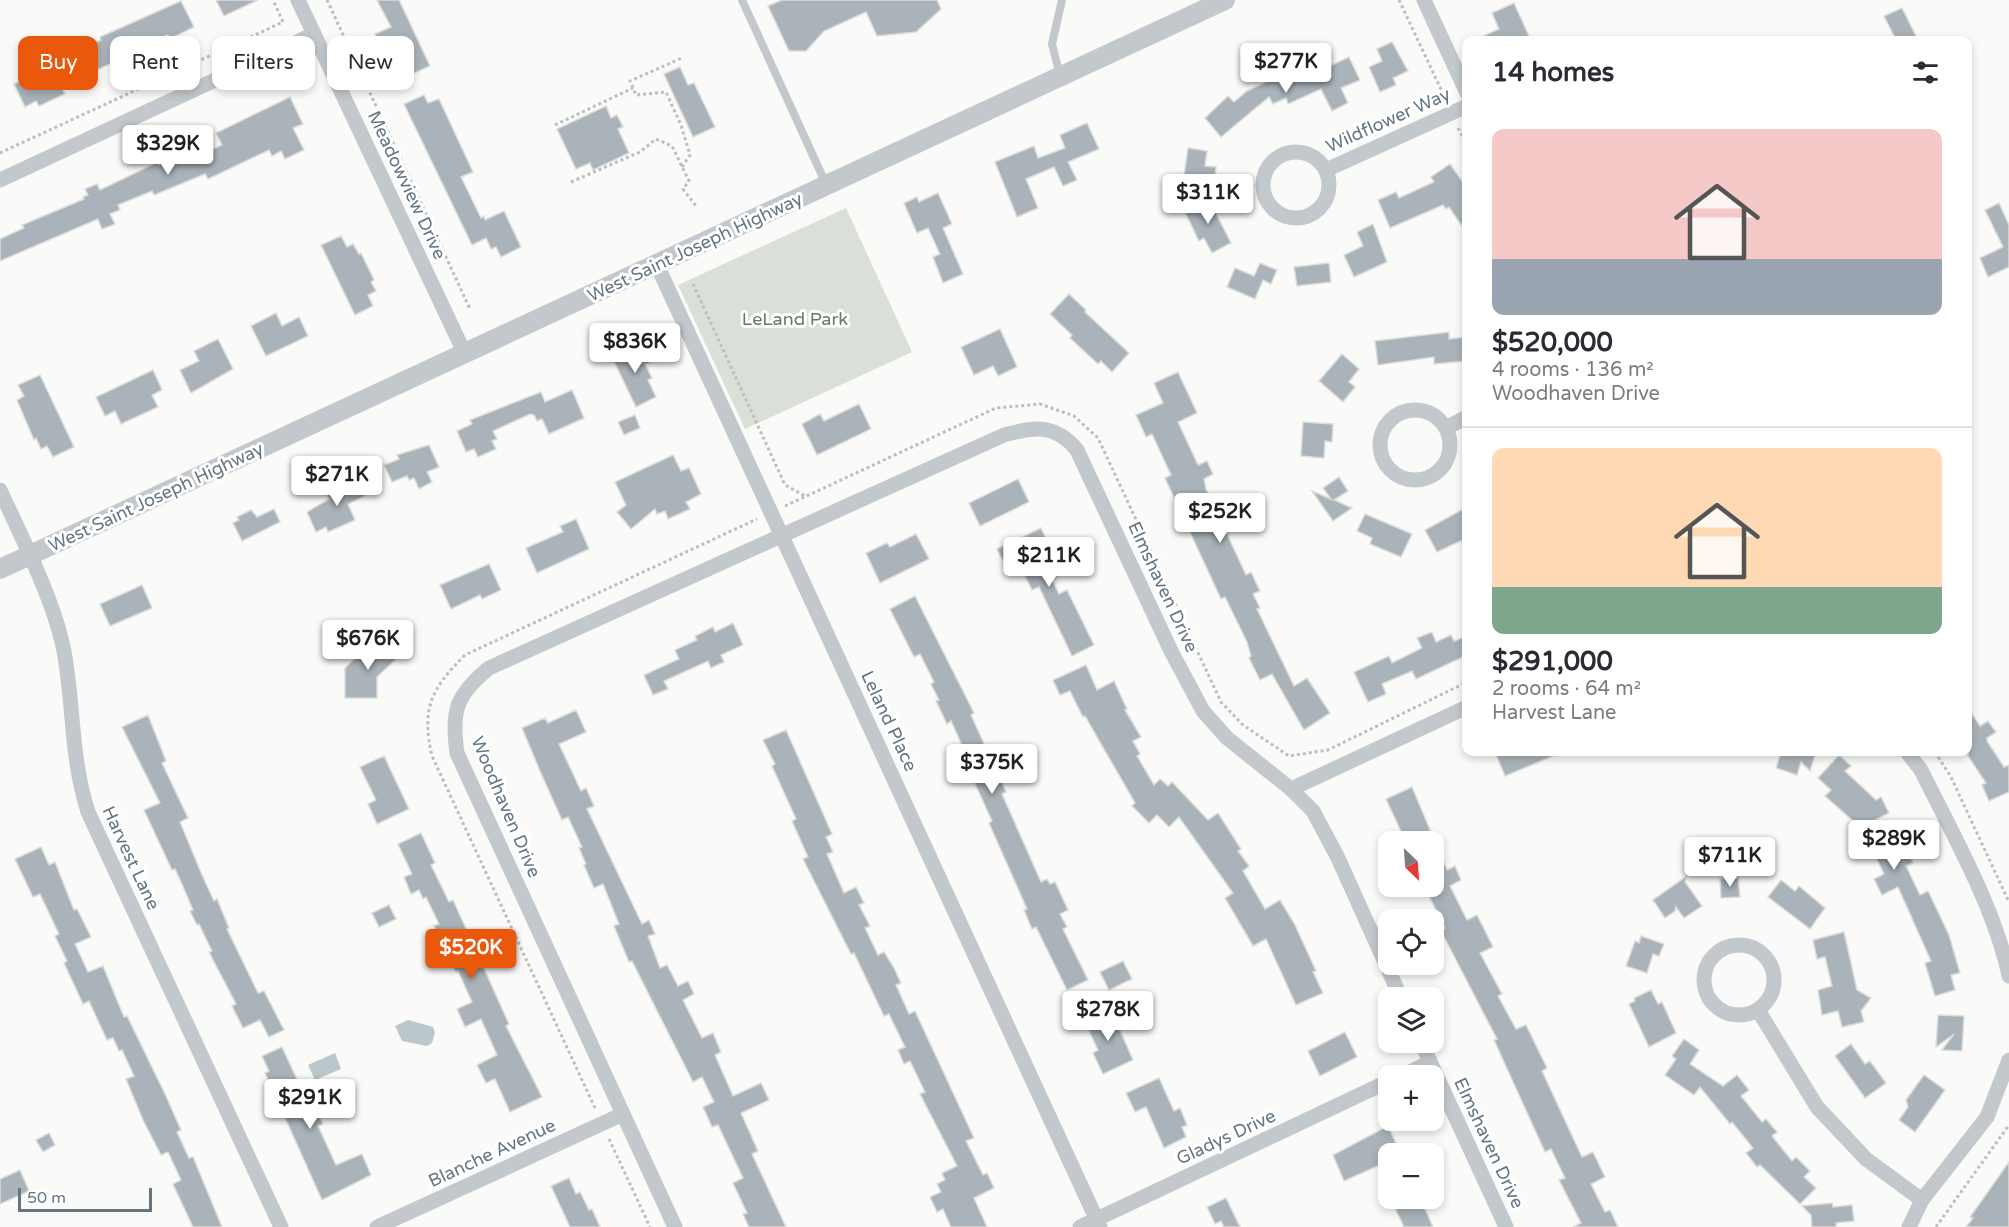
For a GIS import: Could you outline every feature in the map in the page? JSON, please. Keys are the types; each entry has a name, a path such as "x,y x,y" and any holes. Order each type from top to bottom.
{"street":[{"name":"Meadowview Drive","path":"298,0 465,354"},
{"name":"West Saint Joseph Highway","path":"0,569 1225,0"},
{"path":"1424,0 1462,82"},
{"path":"0,180 314,34"},
{"name":"Wildflower Way","path":"1326,170 1462,108"},
{"name":"Wildflower Way","path":"1287,152 1310,154 1326,170 1329,190 1318,209 1310,215 1288,218 1270,206 1264,197 1263,175 1268,165 1287,152"},
{"name":"Leland Place","path":"657,265 1098,1223"},
{"path":"1406,411 1429,412 1446,428 1450,438 1446,461 1430,476 1407,479 1396,474 1382,457 1382,434 1387,423 1406,411"},
{"path":"1446,428 1462,420"},
{"name":"Elmshaven Drive","path":"783,537 1004,435 1031,428 1053,431 1066,438 1083,462 1171,651 1203,711 1227,738 1291,789 1313,812 1338,858 1396,987"},
{"name":"Harvest Lane","path":"0,490 30,555 60,634 65,657 78,781 88,812 281,1227"},
{"name":"Woodhaven Drive","path":"675,1227 457,753 453,725 458,703 471,683 489,668 783,537"},
{"path":"1291,789 1462,709"},
{"path":"1910,756 1921,770 1992,921 2004,952 2009,976"},
{"path":"1736,945 1748,946 1767,959 1774,981 1767,1002 1758,1010 1736,1016 1724,1012 1708,997 1704,974 1715,954 1736,945"},
{"path":"1758,1010 1816,1107 1866,1159 1922,1200"},
{"name":"Elmshaven Drive","path":"1426,1053 1506,1227"},
{"path":"1909,1227 1922,1200 1987,1117 2005,1084 2009,1060"},
{"path":"1424,1065 1430,1062"},
{"name":"Gladys Drive","path":"1080,1227 1098,1223 1378,1087"},
{"name":"Blanche Avenue","path":"377,1227 623,1114"}],"lane":[{"path":"742,0 827,185"},
{"path":"1061,76 1052,44 1062,0"}],"path":[{"path":"0,153 283,22 273,0"},
{"path":"327,0 470,309"},
{"path":"1400,0 1462,134"},
{"path":"682,58 630,81 636,95 666,92 681,125 690,154 682,167"},
{"path":"555,125 633,88"},
{"path":"571,182 640,152 656,139 672,146 689,181 683,189 696,206"},
{"path":"693,284 785,485 807,496"},
{"path":"1938,756 1951,777 2009,902"},
{"path":"1936,1227 2009,1125"}],"green space":[{"name":"LeLand Park","path":"846,208 912,352 745,429 678,285"}],"shaded area":[{"path":"408,1020 433,1027 435,1033 432,1043 427,1046 402,1041 395,1026"},
{"path":"335,1053 341,1069 315,1080 308,1065"}],"building":[{"path":"216,0 258,0 224,16"},
{"path":"377,0 399,0 430,66 414,73 414,36 376,36 375,34 391,27"},
{"path":"782,0 937,0 941,9 916,32 877,36 866,12 824,31 806,51 789,51 768,6"},
{"path":"181,1 194,27 176,36 110,36 110,64 98,69 100,37"},
{"path":"1514,3 1529,36 1484,36 1499,29 1492,13"},
{"path":"1902,8 1916,36 1894,36 1884,16"},
{"path":"1392,42 1408,71 1393,78 1396,85 1380,92 1369,67 1382,61 1377,49"},
{"path":"1349,57 1360,80 1341,88 1348,103 1332,111 1321,89 1288,104 1286,98 1273,104 1269,97 1221,137 1205,118 1228,96 1234,102 1247,91 1297,68 1300,72 1290,80 1297,79 1298,81"},
{"path":"680,67 688,85 694,83 715,127 693,137 664,74"},
{"path":"18,82 18,90 63,90 65,94 39,106 36,101 25,107 14,84"},
{"path":"424,95 428,103 439,99 473,172 461,177 481,218 484,216 485,220 504,211 521,247 501,257 496,247 491,249 486,238 472,245 404,104"},
{"path":"290,97 303,124 293,128 304,150 285,159 281,151 272,156 269,150 208,179 205,174 154,195 152,191 118,205 120,210 110,214 115,224 102,229 98,219 0,261 0,239 24,228 22,225 84,199 83,197 88,195 85,189 97,184 100,190 158,162 159,165 179,157 182,164 222,145 216,133"},
{"path":"606,106 611,118 617,115 623,127 618,129 629,153 593,170 590,163 576,169 557,129"},
{"path":"1087,123 1099,149 1068,162 1077,180 1063,186 1054,167 1026,179 1038,208 1017,217 995,162 1034,146 1038,158 1065,148 1060,135"},
{"path":"1188,148 1207,151 1205,166 1216,167 1214,187 1183,182"},
{"path":"1450,164 1462,181 1462,226 1449,207 1446,209 1443,205 1390,228 1378,200 1396,192 1399,198 1434,182 1431,177"},
{"path":"938,193 952,224 943,228 963,274 943,283 933,257 940,254 928,228 917,233 904,203 917,197 919,202"},
{"path":"1208,198 1231,243 1212,253 1204,238 1199,241 1184,210"},
{"path":"1999,203 2009,225 2009,267 1988,277 1980,258 2003,247 1985,210"},
{"path":"1373,224 1387,262 1354,277 1344,255 1363,246 1357,232"},
{"path":"341,236 347,247 353,244 359,254 361,253 374,280 371,282 376,291 368,295 373,306 355,315 321,245"},
{"path":"1260,263 1277,270 1271,284 1263,280 1255,299 1227,287 1235,268 1254,276"},
{"path":"1329,263 1331,282 1297,286 1294,267"},
{"path":"1069,294 1129,353 1112,372 1101,361 1098,364 1070,338 1072,335 1050,314"},
{"path":"276,313 282,326 299,317 308,336 266,356 251,326"},
{"path":"1000,329 1017,367 998,376 993,366 974,375 961,347"},
{"path":"1449,332 1449,339 1462,338 1462,361 1434,364 1434,357 1378,365 1375,341"},
{"path":"218,339 233,369 191,393 180,370 199,361 194,351"},
{"path":"640,344 649,363 645,364 652,378 648,380 656,397 636,407 612,357"},
{"path":"1342,354 1359,369 1349,382 1355,387 1343,402 1319,381"},
{"path":"153,370 162,390 152,395 158,407 121,424 115,411 105,416 96,397"},
{"path":"1178,372 1197,413 1178,422 1198,465 1207,461 1213,474 1204,479 1206,489 1246,575 1251,572 1260,591 1253,594 1260,608 1257,609 1294,686 1307,678 1330,713 1304,730 1272,674 1260,680 1249,658 1251,656 1247,642 1225,597 1221,599 1165,478 1171,475 1152,434 1146,437 1136,415 1163,403 1154,383"},
{"path":"40,375 74,447 53,457 47,446 41,449 36,438 34,440 17,400 24,396 18,385"},
{"path":"572,390 584,418 549,434 542,419 537,421 534,415 530,414 493,431 497,439 492,441 496,449 478,457 474,449 466,452 457,431 472,424 470,420 541,392 545,402"},
{"path":"859,404 871,429 817,455 802,424 820,414 824,421"},
{"path":"635,415 640,428 624,435 618,422"},
{"path":"1303,422 1333,424 1332,442 1325,441 1324,458 1301,456"},
{"path":"429,445 439,467 427,472 432,482 419,489 414,478 409,480 407,476 392,482 384,465 399,459 397,455"},
{"path":"673,455 681,471 689,468 701,494 686,502 690,509 668,519 665,511 657,514 655,509 631,529 617,512 626,505 615,482"},
{"path":"356,477 365,496 348,504 355,520 328,532 326,527 316,532 307,512 329,499 325,491"},
{"path":"1339,477 1348,491 1334,500 1352,508 1333,521 1312,491 1331,499 1323,488"},
{"path":"1018,479 1029,502 980,526 969,503"},
{"path":"274,509 280,522 242,541 233,523 239,520 237,517 251,510 257,517"},
{"path":"1462,510 1462,540 1437,552 1425,530"},
{"path":"1365,514 1412,534 1401,557 1370,544 1372,538 1357,531"},
{"path":"576,519 589,549 537,573 526,548 563,532 560,526"},
{"path":"1041,528 1052,551 1041,557 1059,594 1067,590 1094,645 1072,656 1039,587 1032,590 1015,555 1003,561 997,549"},
{"path":"916,534 929,559 880,583 866,553 887,543 890,547"},
{"path":"489,564 501,590 482,599 480,595 451,609 440,585"},
{"path":"142,585 152,608 110,626 100,604"},
{"path":"915,596 974,713 971,715 1006,792 1002,794 1041,882 1047,879 1050,884 1055,882 1068,910 1060,914 1067,927 1063,929 1088,980 1067,990 1036,927 1032,929 1024,910 1027,909 989,823 992,821 968,768 972,767 951,721 947,724 936,701 939,700 931,684 934,682 920,654 914,657 890,609"},
{"path":"733,623 743,645 721,655 724,662 711,668 708,661 664,681 668,689 653,695 644,675 679,659 675,650 697,640 695,636 713,627 715,632"},
{"path":"1432,632 1436,642 1451,635 1454,641 1462,638 1462,657 1416,679 1412,671 1382,684 1386,694 1368,702 1354,672 1389,656 1392,663 1422,648 1417,638"},
{"path":"378,637 398,657 377,677 377,698 345,698 345,668"},
{"path":"1086,665 1097,690 1114,681 1127,709 1125,710 1141,737 1133,741 1140,754 1137,756 1154,785 1160,779 1168,786 1172,782 1208,820 1218,813 1241,849 1238,851 1249,866 1243,871 1265,909 1280,900 1295,925 1316,971 1313,972 1323,993 1296,1005 1266,939 1253,946 1225,898 1233,893 1179,817 1169,827 1157,815 1149,823 1132,806 1135,803 1085,716 1083,717 1070,691 1060,695 1053,680"},
{"path":"576,710 586,732 559,744 581,791 586,788 594,806 587,809 642,924 649,920 655,934 648,936 660,968 667,965 678,986 688,981 694,994 683,1000 702,1038 713,1033 721,1052 715,1055 733,1096 761,1083 769,1100 741,1113 758,1151 752,1154 786,1227 749,1227 743,1214 747,1213 733,1183 743,1178 718,1125 712,1127 703,1107 714,1102 702,1077 693,1082 632,961 629,962 614,926 619,924 603,884 594,888 579,848 582,847 568,817 562,820 522,728 545,718 548,723"},
{"path":"1972,714 1980,726 1988,721 1996,732 1987,738 1987,741 2004,767 2009,765 2009,792 1989,801 1982,785 1986,783 1968,756 1972,756"},
{"path":"148,715 166,761 162,763 188,818 180,822 202,875 214,901 217,899 229,928 227,929 258,993 264,991 284,1030 269,1037 260,1020 243,1028 232,1006 236,1004 209,952 212,951 190,911 193,910 182,884 175,869 172,870 144,810 160,803 122,727"},
{"path":"786,730 832,834 826,837 833,852 827,854 844,893 856,887 864,903 859,905 870,926 865,928 878,955 884,952 894,968 901,983 896,985 909,1014 915,1011 974,1138 966,1141 983,1175 987,1173 994,1188 974,1198 987,1227 951,1227 943,1209 937,1212 930,1197 941,1192 937,1184 945,1180 942,1173 957,1166 920,1094 925,1092 910,1061 904,1064 898,1050 905,1047 889,1014 884,1016 854,953 851,954 803,859 808,857 792,821 796,819 772,766 775,764 763,740"},
{"path":"384,756 409,809 377,824 368,804 376,800 360,767"},
{"path":"1497,756 1553,756 1505,776"},
{"path":"1780,756 1815,756 1810,771 1801,762 1797,775 1776,768"},
{"path":"1840,756 1851,766 1845,771 1876,800 1881,797 1889,813 1875,820 1891,852 1905,845 1913,863 1906,866 1920,895 1928,891 1949,935 1960,973 1951,975 1955,990 1935,996 1925,963 1931,961 1898,887 1882,895 1874,879 1884,874 1871,847 1863,850 1848,824 1853,821 1825,796 1831,790 1818,778"},
{"path":"1412,787 1431,831 1401,831 1386,799"},
{"path":"421,833 435,863 431,865 449,902 453,900 509,1024 506,1026 542,1097 510,1112 495,1079 486,1083 477,1065 497,1055 481,1019 465,1027 457,1009 472,1002 458,971 456,972 447,954 437,959 429,944 440,939 434,926 439,924 426,897 423,899 419,890 411,894 404,877 412,874 398,844"},
{"path":"41,847 49,865 55,862 74,910 77,909 91,937 75,944 88,972 103,966 124,1017 127,1016 165,1094 181,1130 177,1132 189,1158 193,1157 222,1227 193,1227 173,1184 181,1180 168,1152 161,1155 126,1079 134,1076 122,1050 119,1051 113,1038 107,1040 89,1001 83,1004 64,963 67,961 55,936 59,934 40,894 33,897 15,859"},
{"path":"1444,863 1447,870 1455,866 1461,880 1450,886 1467,920 1477,915 1493,947 1480,953 1502,994 1498,996 1516,1029 1526,1025 1547,1068 1542,1071 1582,1157 1593,1152 1605,1177 1591,1184 1605,1212 1610,1210 1618,1227 1573,1227 1581,1223 1559,1180 1565,1178 1551,1149 1545,1152 1494,1040 1497,1039 1444,937 1444,909 1436,909 1430,897 1444,897"},
{"path":"1687,876 1685,882 1702,906 1684,918 1676,907 1675,911 1665,918 1653,900"},
{"path":"1738,878 1740,897 1721,898 1720,879"},
{"path":"1781,880 1795,891 1799,886 1825,908 1810,929 1768,897"},
{"path":"389,905 396,919 379,927 372,913"},
{"path":"1844,932 1857,990 1871,998 1861,1011 1864,1022 1842,1027 1838,1011 1822,1015 1818,990 1832,986 1825,957 1817,959 1813,940"},
{"path":"1641,936 1664,944 1659,956 1653,954 1647,973 1626,966 1635,941 1639,943"},
{"path":"1123,961 1132,979 1109,990 1100,972"},
{"path":"1651,990 1658,1004 1662,1002 1676,1033 1649,1047 1629,1004 1635,1001 1634,998"},
{"path":"1111,1010 1133,1060 1103,1074 1093,1053 1098,1050 1085,1022"},
{"path":"1938,1015 1964,1016 1962,1051 1942,1050 1954,1034 1936,1047"},
{"path":"1345,1032 1357,1057 1320,1076 1308,1051"},
{"path":"1684,1039 1699,1050 1690,1064 1723,1086 1737,1075 1749,1090 1741,1096 1762,1122 1766,1119 1777,1132 1772,1136 1792,1161 1796,1157 1810,1171 1804,1177 1816,1188 1800,1204 1760,1165 1757,1167 1746,1153 1753,1148 1700,1087 1694,1095 1665,1075 1676,1059 1672,1056"},
{"path":"1851,1044 1865,1064 1870,1061 1886,1083 1865,1098 1835,1056"},
{"path":"282,1047 307,1101 311,1099 323,1124 318,1126 336,1165 362,1154 371,1175 322,1200 265,1073 269,1071 262,1056"},
{"path":"1924,1075 1945,1090 1915,1132 1899,1120 1908,1107 1906,1100"},
{"path":"1159,1078 1174,1111 1180,1108 1187,1125 1182,1127 1186,1137 1164,1148 1146,1107 1135,1112 1126,1093"},
{"path":"1379,1131 1390,1131 1396,1143 1378,1143 1378,1166 1344,1181 1333,1155"},
{"path":"49,1133 55,1145 43,1152 36,1140"},
{"path":"2009,1162 2009,1227 1966,1227 1973,1218 1970,1217"},
{"path":"20,1170 29,1191 0,1204 0,1179"},
{"path":"569,1178 576,1194 580,1192 589,1210 592,1209 600,1227 570,1227 551,1186"},
{"path":"1226,1198 1240,1227 1224,1227 1221,1221 1215,1224 1207,1207"},
{"path":"1832,1203 1833,1207 1852,1205 1854,1221 1836,1223 1836,1227 1812,1227 1811,1215 1802,1206"},
{"path":"1395,1209 1425,1209 1433,1227 1404,1227"}]}
